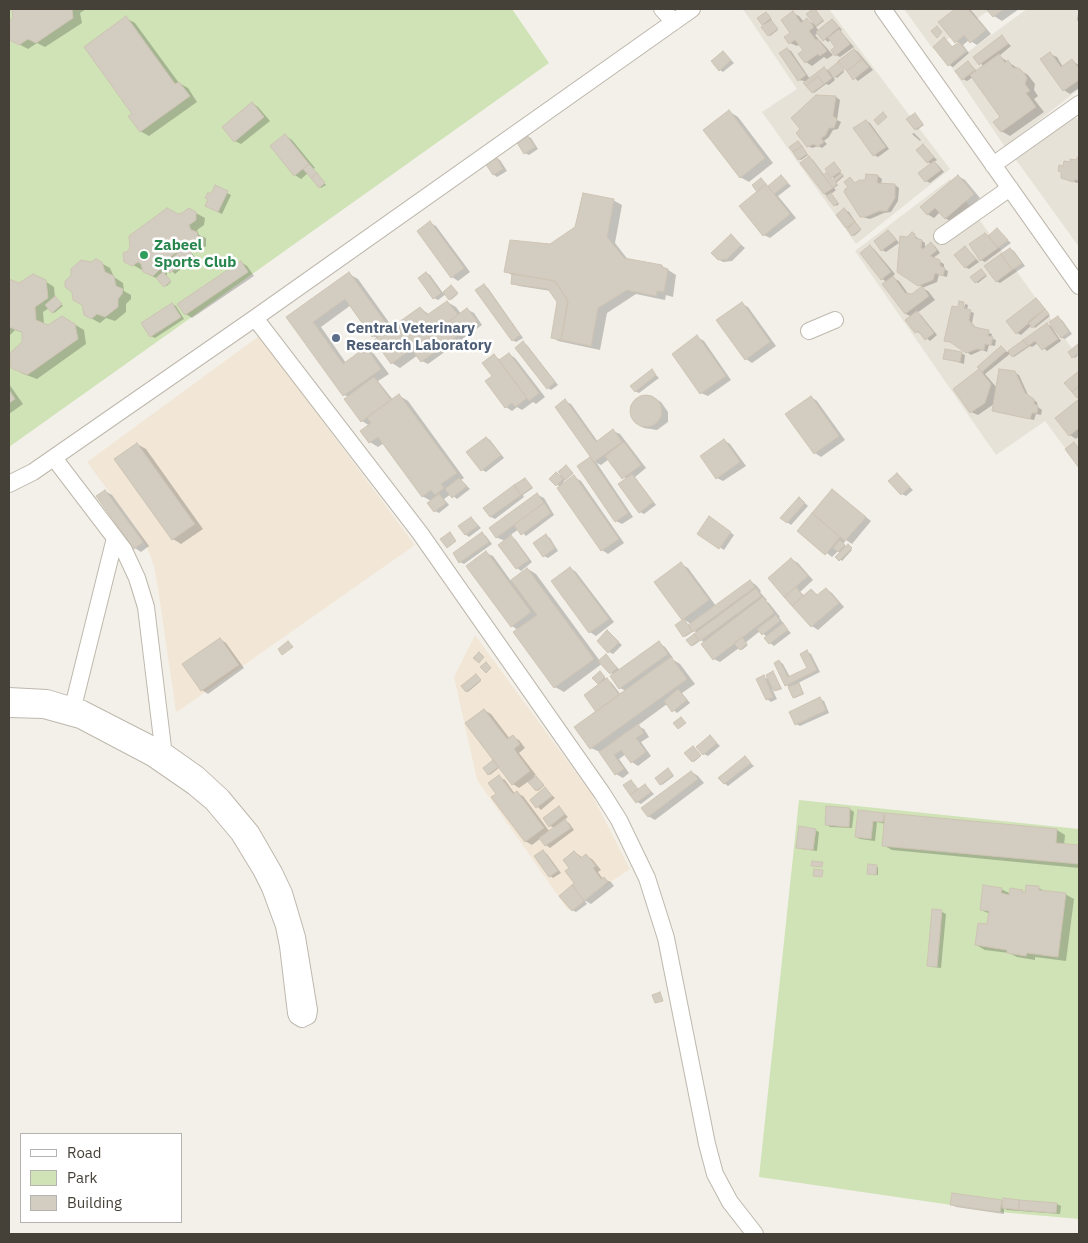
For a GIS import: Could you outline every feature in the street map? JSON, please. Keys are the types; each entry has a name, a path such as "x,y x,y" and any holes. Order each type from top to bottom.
{"street":[{"path":"662,9 674,22"},
{"path":"9,484 21,479 54,458 692,9"},
{"path":"883,9 1079,286"},
{"path":"993,164 1079,104"},
{"path":"942,236 1010,188"},
{"path":"255,318 430,548 597,785 619,820 647,878 666,938 707,1144 716,1174 730,1202 755,1234"},
{"path":"810,332 835,320"},
{"path":"9,709 47,698 164,758 197,774 222,797 251,832 274,872 292,915 309,1010 308,1016 299,1018 296,1013 285,933 278,907 261,870 239,834 216,808 164,758 146,607 131,564 115,538 54,458"},
{"path":"72,711 115,538"},
{"path":"9,696 32,702"}],"shaded area":[{"path":"743,9 829,9 950,169 856,244 762,112 797,89"},
{"path":"904,9 991,9 933,49"},
{"path":"1027,9 1079,9 1079,89 1005,147 950,65"},
{"path":"1075,116 1079,122 1079,247 1014,157"},
{"path":"950,179 1079,358 1079,467 1045,421 996,455 855,251"},
{"path":"259,336 415,545 176,712 154,566 147,547 135,527 87,462"},
{"path":"475,635 591,793 630,869 568,910 477,780 454,677"}],"green space":[{"name":"Zabeel Sports Club","path":"9,9 512,9 549,63 9,447"},
{"path":"799,800 1079,829 1079,1219 1000,1212 759,1177"}],"building":[{"path":"12,9 72,9 73,18 36,43 28,39 19,45 9,40 9,21 13,18"},
{"path":"813,9 823,20 816,26 806,14"},
{"path":"955,9 968,9 986,30 970,43 964,35 955,43 938,22"},
{"path":"986,9 1004,9 993,17"},
{"path":"793,11 801,23 807,18 814,27 809,31 827,51 820,56 818,54 805,63 798,54 803,50 795,40 789,44 784,37 790,33 781,20"},
{"path":"766,12 771,18 762,25 757,18"},
{"path":"126,16 175,84 179,82 190,96 140,132 128,116 132,114 84,47"},
{"path":"832,19 839,27 823,41 816,32"},
{"path":"771,20 778,29 768,36 761,27"},
{"path":"937,26 942,32 937,38 931,31"},
{"path":"839,29 850,44 835,56 831,50 835,47 828,38"},
{"path":"1002,35 1008,44 979,65 973,57"},
{"path":"944,37 952,47 959,42 966,51 948,66 933,47"},
{"path":"787,48 806,75 798,81 779,53"},
{"path":"854,49 862,59 847,71 838,61"},
{"path":"723,51 731,60 719,71 711,61"},
{"path":"1050,52 1061,67 1072,59 1079,69 1079,80 1063,91 1040,59"},
{"path":"999,54 1005,63 1008,60 1013,68 1019,68 1024,73 1027,78 1025,84 1030,91 1026,93 1036,107 1001,132 993,122 1000,117 970,75"},
{"path":"862,59 869,67 853,80 847,71"},
{"path":"968,61 975,70 962,80 955,71"},
{"path":"838,62 844,70 834,78 828,70"},
{"path":"824,67 832,78 824,84 818,76 806,86 803,83"},
{"path":"818,76 824,84 812,93 806,86"},
{"path":"816,95 836,96 833,116 837,119 834,128 829,128 825,136 821,138 824,142 817,147 814,144 807,147 796,133 800,129 791,118"},
{"path":"252,102 264,117 234,142 222,127"},
{"path":"729,110 765,158 740,178 703,130"},
{"path":"883,112 887,117 878,125 874,120"},
{"path":"915,113 923,124 915,130 906,119"},
{"path":"866,120 886,147 873,156 853,128"},
{"path":"285,134 309,164 294,176 270,146"},
{"path":"527,135 535,147 524,154 516,141"},
{"path":"798,141 802,146 793,152 789,147"},
{"path":"923,144 934,157 927,163 916,150"},
{"path":"802,146 807,154 798,160 793,152"},
{"path":"1079,155 1079,182 1076,179 1073,182 1061,178 1061,172 1058,171 1059,165 1063,166 1064,161 1070,162 1070,159 1076,160"},
{"path":"496,156 503,169 493,175 485,163"},
{"path":"809,156 833,188 824,194 800,163"},
{"path":"934,161 941,170 925,182 918,173"},
{"path":"834,162 841,171 831,178 825,169"},
{"path":"309,164 317,173 311,178 303,169"},
{"path":"317,173 325,183 319,188 311,178"},
{"path":"826,173 832,180 841,173 843,175 835,182 837,184 833,188 823,175"},
{"path":"866,174 878,175 877,183 895,184 895,198 887,211 879,211 865,217 860,217 844,192 848,187 844,182 850,177 855,183 859,180 865,180"},
{"path":"781,175 788,183 774,194 768,186"},
{"path":"958,175 974,194 945,219 935,208 927,215 920,207"},
{"path":"761,178 766,184 757,192 752,185"},
{"path":"766,184 790,214 763,236 739,206"},
{"path":"215,185 228,191 218,212 205,206 208,199 205,198 208,192 211,194"},
{"path":"583,193 614,199 607,237 624,258 662,265 662,267 668,269 664,292 657,291 656,296 627,290 598,308 591,346 561,340 568,301 555,281 504,272 510,240 550,244 575,227"},
{"path":"831,193 838,203 834,206 826,196"},
{"path":"167,208 178,214 189,208 196,212 196,220 189,225 191,230 197,232 198,241 188,248 185,243 179,245 178,251 165,261 161,258 159,270 153,276 143,272 141,264 138,262 132,266 124,262 123,253 128,251 130,247 129,236"},
{"path":"844,208 855,222 846,228 836,215"},
{"path":"430,221 464,268 451,278 417,231"},
{"path":"855,222 861,229 852,236 847,229"},
{"path":"997,228 1008,240 998,248 988,236"},
{"path":"888,230 896,240 881,251 874,241"},
{"path":"912,232 915,234 915,238 922,240 921,248 923,249 931,242 937,250 930,256 940,260 940,266 945,268 943,276 935,273 933,280 918,286 897,272 900,236 907,237"},
{"path":"985,233 998,248 980,261 969,244"},
{"path":"731,234 741,245 727,259 718,260 711,253"},
{"path":"870,245 891,272 881,280 860,253"},
{"path":"965,246 976,259 965,268 954,255"},
{"path":"185,247 192,254 170,273 164,265"},
{"path":"1010,248 1022,263 1012,270 1001,254"},
{"path":"1001,254 1012,270 996,282 984,266"},
{"path":"96,259 102,262 105,272 114,276 116,286 123,289 118,299 118,307 105,317 97,314 91,319 84,315 82,305 73,300 72,292 65,287 65,281 71,276 71,269 81,260 91,262"},
{"path":"241,261 248,272 185,315 177,304"},
{"path":"981,269 986,275 975,283 970,277"},
{"path":"163,272 171,281 164,287 156,278"},
{"path":"349,272 388,326 372,337 345,299 313,322 343,364 366,347 381,369 343,396 286,317"},
{"path":"426,272 441,293 433,299 418,278"},
{"path":"33,274 46,280 48,298 35,307 36,320 48,325 62,316 75,324 78,339 27,375 11,368 10,353 22,342 22,332 9,327 9,279 19,283"},
{"path":"512,274 555,281 568,301 561,340 551,338 557,302 548,289 511,284"},
{"path":"893,276 905,293 912,294 922,286 929,296 905,314 882,284"},
{"path":"484,284 520,335 512,341 475,290"},
{"path":"451,285 458,293 449,300 443,292"},
{"path":"55,296 62,304 52,313 45,305"},
{"path":"1036,298 1045,309 1016,334 1006,321"},
{"path":"447,301 458,315 391,364 374,340 420,307 427,315"},
{"path":"959,301 964,302 963,308 971,310 969,320 974,327 989,330 988,336 993,337 991,345 985,344 984,350 977,349 966,353 950,342 944,341 952,306 958,307"},
{"path":"742,302 770,342 745,360 716,320"},
{"path":"172,303 181,317 150,337 141,323"},
{"path":"467,308 477,321 421,362 411,349"},
{"path":"1045,309 1049,314 1032,328 1028,322"},
{"path":"917,311 934,333 925,340 918,331 915,333 905,320"},
{"path":"1058,316 1069,332 1061,338 1049,322"},
{"path":"1047,323 1058,339 1042,350 1035,341 1028,346 1023,340"},
{"path":"697,335 726,376 700,394 672,354"},
{"path":"1023,340 1028,346 1012,357 1008,351"},
{"path":"523,341 555,382 547,389 515,348"},
{"path":"1078,344 1079,353 1072,358 1068,352"},
{"path":"1001,346 1006,351 982,372 977,367"},
{"path":"945,349 962,352 960,362 943,359"},
{"path":"509,353 539,393 529,401 499,360"},
{"path":"494,354 527,398 515,407 512,403 505,408 485,381 492,376 482,363"},
{"path":"652,369 656,375 635,392 630,386"},
{"path":"979,369 991,384 985,403 970,413 953,389"},
{"path":"999,369 1015,371 1025,393 1034,399 1034,404 1038,406 1037,413 1032,413 1030,419 992,411"},
{"path":"1079,371 1079,386 1072,392 1064,383"},
{"path":"374,377 391,400 361,422 344,399"},
{"path":"1079,386 1079,396 1077,398 1072,392"},
{"path":"9,390 15,399 9,403"},
{"path":"399,394 457,473 441,484 444,488 435,495 431,490 422,497 378,437 369,443 360,431 371,423 367,417"},
{"path":"646,395 652,396 657,400 661,405 661,417 657,422 652,426 646,427 640,426 635,422 631,417 630,411 631,405 635,400 640,396"},
{"path":"811,396 839,436 814,454 785,414"},
{"path":"565,399 596,442 613,429 622,442 594,462 555,407"},
{"path":"1079,399 1079,428 1069,436 1055,418"},
{"path":"486,437 501,455 481,471 466,452"},
{"path":"724,439 740,462 716,479 700,456"},
{"path":"624,442 641,465 622,479 605,456"},
{"path":"1074,442 1079,449 1079,468 1065,449"},
{"path":"137,443 195,524 172,540 114,459"},
{"path":"590,457 628,513 615,522 577,466"},
{"path":"566,465 573,473 565,480 558,472"},
{"path":"556,472 563,479 556,486 549,479"},
{"path":"897,473 910,487 901,495 888,481"},
{"path":"632,474 653,502 639,513 618,484"},
{"path":"574,475 619,539 601,551 557,488"},
{"path":"459,478 467,486 452,498 445,489"},
{"path":"525,478 532,487 521,495 514,485"},
{"path":"514,485 521,495 490,517 483,508"},
{"path":"832,489 866,517 845,541 812,513"},
{"path":"105,490 143,542 134,549 96,496"},
{"path":"537,493 544,503 496,538 489,528"},
{"path":"439,494 446,503 434,512 427,503"},
{"path":"799,497 805,503 787,523 780,518"},
{"path":"544,503 551,513 521,535 514,525"},
{"path":"812,513 840,537 825,555 797,531"},
{"path":"709,516 731,532 719,549 697,534"},
{"path":"471,517 478,526 465,535 458,526"},
{"path":"450,532 456,541 447,548 440,539"},
{"path":"482,532 489,542 459,563 453,553"},
{"path":"546,534 555,548 543,557 533,543"},
{"path":"511,535 529,560 516,569 498,545"},
{"path":"840,540 845,545 838,552 833,548"},
{"path":"848,544 852,548 839,561 835,557"},
{"path":"486,551 531,612 511,627 466,566"},
{"path":"791,558 808,576 784,597 768,578"},
{"path":"681,562 709,600 682,620 654,582"},
{"path":"570,567 609,619 589,633 551,581"},
{"path":"527,568 594,659 554,688 513,632 537,615 511,580"},
{"path":"750,580 755,587 693,632 688,625"},
{"path":"796,587 803,596 792,606 784,597"},
{"path":"756,588 761,596 700,641 694,634"},
{"path":"826,588 839,603 811,627 792,606 811,589 817,595"},
{"path":"763,597 774,613 713,660 701,644"},
{"path":"776,615 780,621 762,635 757,629"},
{"path":"684,619 692,631 683,637 675,625"},
{"path":"783,623 788,630 769,644 764,638"},
{"path":"607,630 619,642 608,653 597,641"},
{"path":"694,634 699,640 691,646 686,640"},
{"path":"742,637 747,644 740,650 734,643"},
{"path":"220,638 239,665 201,691 182,664"},
{"path":"288,641 293,647 282,655 278,649"},
{"path":"659,641 668,654 619,689 610,676"},
{"path":"807,650 817,670 785,686 774,663 779,660 788,677 807,668 800,654"},
{"path":"479,652 484,657 479,663 473,658"},
{"path":"606,654 617,668 610,674 598,661"},
{"path":"671,657 687,679 590,749 574,727"},
{"path":"486,662 491,668 486,673 480,667"},
{"path":"600,671 605,677 598,684 592,678"},
{"path":"773,671 781,688 774,691 766,675"},
{"path":"476,674 481,680 466,692 461,686"},
{"path":"764,675 773,697 766,700 756,679"},
{"path":"607,678 619,695 596,712 584,695"},
{"path":"799,683 803,694 793,698 788,687"},
{"path":"678,689 687,700 672,712 664,701"},
{"path":"820,697 826,710 795,725 789,712"},
{"path":"484,709 507,739 513,735 520,744 514,749 530,771 512,785 465,723"},
{"path":"681,717 686,723 678,729 673,723"},
{"path":"638,724 644,733 636,738 646,752 631,763 621,750 614,755 624,769 615,775 599,752"},
{"path":"710,735 717,743 703,755 696,747"},
{"path":"693,746 701,755 692,762 684,753"},
{"path":"745,756 751,763 724,784 718,778"},
{"path":"493,760 498,767 488,775 483,768"},
{"path":"668,768 673,775 660,785 655,778"},
{"path":"691,771 698,779 648,817 641,808"},
{"path":"499,775 513,794 517,791 544,828 525,842 491,797 496,794 488,783"},
{"path":"536,776 544,785 536,791 528,782"},
{"path":"631,780 638,789 630,795 623,785"},
{"path":"645,784 651,792 636,803 630,795"},
{"path":"545,787 552,796 536,808 530,800"},
{"path":"559,806 565,814 549,827 543,818"},
{"path":"826,806 850,808 849,827 825,825"},
{"path":"858,810 884,813 883,822 873,821 871,839 855,837"},
{"path":"885,813 1057,829 1056,843 1079,845 1079,864 882,846"},
{"path":"565,819 571,828 545,846 539,838"},
{"path":"799,826 816,829 813,850 796,848"},
{"path":"543,850 558,871 549,877 534,856"},
{"path":"574,851 581,858 586,854 596,866 593,868 601,879 604,877 608,882 584,901 572,885 574,883 565,871 569,868 563,860"},
{"path":"812,861 823,862 822,867 811,866"},
{"path":"868,864 877,865 876,875 867,874"},
{"path":"814,869 823,870 822,877 813,876"},
{"path":"572,885 584,901 572,911 559,896"},
{"path":"983,885 1002,888 1001,893 1009,895 1010,888 1023,890 1022,892 1025,893 1026,885 1039,886 1039,890 1066,893 1058,957 1027,953 1026,956 1007,953 1007,950 975,945 978,923 987,924 989,911 980,910"},
{"path":"932,909 942,910 937,967 927,966"},
{"path":"660,992 663,1001 655,1003 652,995"},
{"path":"952,1193 1002,1200 1000,1212 950,1205"},
{"path":"1003,1198 1019,1200 1019,1210 1002,1208"},
{"path":"1019,1200 1057,1203 1056,1213 1019,1210"}],"place":[{"name":"Zabeel Sports Club","path":"144,255"},
{"name":"Central Veterinary Research Laboratory","path":"336,338"}]}
